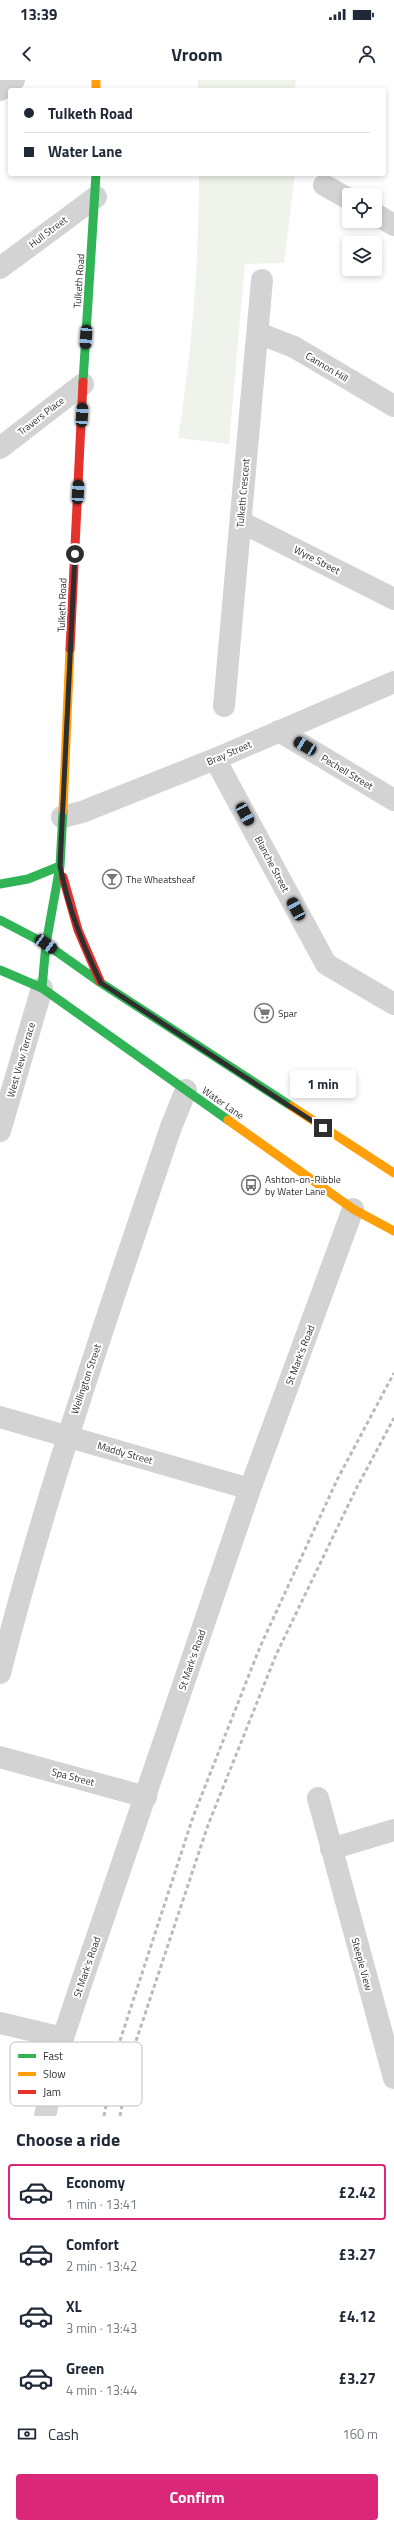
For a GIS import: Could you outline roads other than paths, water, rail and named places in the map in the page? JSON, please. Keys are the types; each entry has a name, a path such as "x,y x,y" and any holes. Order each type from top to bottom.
{"main road":[{"name":"Tulketh Road","path":"42,988 46,944 60,866 83,384 96,197 96,176"},
{"path":"0,884 28,879 60,866 68,903 83,946 101,983"},
{"path":"0,920 46,944 101,983 394,1173"},
{"name":"Water Lane","path":"0,970 42,988 353,1209 394,1231"}],"street":[{"path":"0,90 14,80"},
{"path":"324,185 342,195"},
{"name":"Hull Street","path":"0,268 96,197"},
{"path":"382,218 394,225"},
{"name":"Tulketh Crescent","path":"224,706 262,280"},
{"name":"Cannon Hill","path":"258,333 294,347 394,406"},
{"name":"Travers Place","path":"0,448 83,384"},
{"name":"Wyre Street","path":"241,522 394,599"},
{"name":"Bray Street","path":"62,817 82,812 215,759 394,682"},
{"name":"Pechell Street","path":"279,731 394,800"},
{"name":"Blanche Street","path":"215,759 326,964 394,1004"},
{"name":"West View Terrace","path":"2,1118 42,988"},
{"name":"Wellington Street","path":"0,1673 23,1583 67,1436 171,1126 186,1090"},
{"name":"St Mark's Road","path":"62,2042 250,1489 353,1209"},
{"name":"Maddy Street","path":"0,1417 250,1489"},
{"name":"Spa Street","path":"0,1757 146,1797"},
{"name":"Steeple View","path":"318,1798 394,2078"},
{"path":"331,1849 394,1830"},
{"path":"0,2023 63,2038"},
{"name":"St Mark's Road","path":"45,2116 47,2106"}],"railway":[{"path":"120,2042 193,1817 260,1647 338,1478 394,1373"},
{"path":"136,2042 208,1825 276,1655 356,1489 394,1418"},
{"path":"104,2116 106,2106"},
{"path":"120,2116 122,2106"}],"place":[{"name":"The Wheatsheaf","path":"112,879"},
{"name":"Spar","path":"264,1013"},
{"name":"Ashton-on-Ribble by Water Lane","path":"251,1185"}]}
